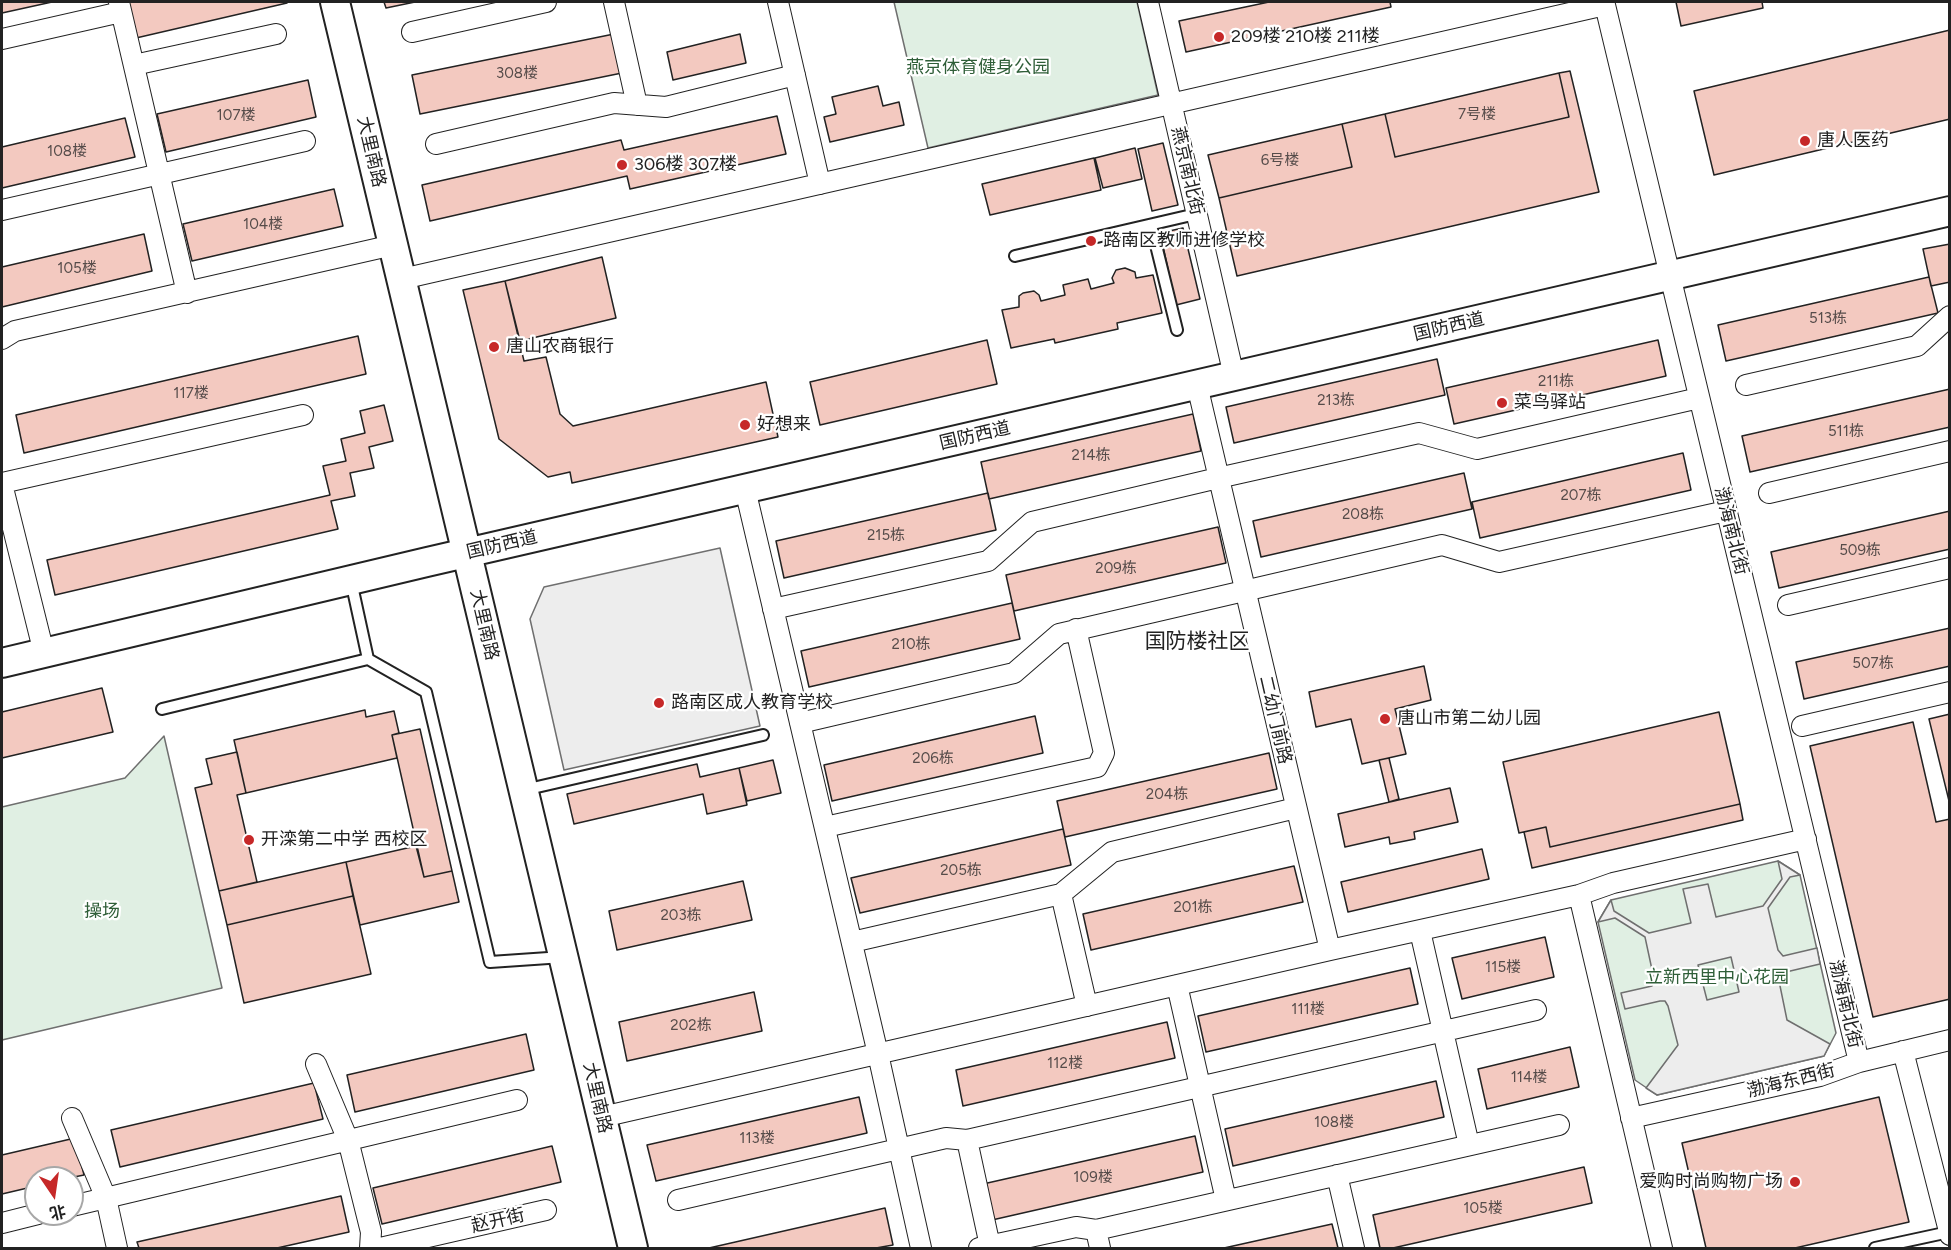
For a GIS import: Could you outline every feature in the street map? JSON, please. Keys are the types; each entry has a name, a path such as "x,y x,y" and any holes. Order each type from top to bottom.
{"street":[{"name":"大里南路","path":"335,2 633,1248"},
{"path":"412,32 546,2"},
{"path":"614,2 638,105"},
{"path":"778,2 820,184"},
{"name":"燕京南北街","path":"1148,2 1234,376"},
{"path":"402,279 1606,3"},
{"name":"渤海南北街","path":"1606,3 1859,1062"},
{"path":"2,39 120,7 187,293"},
{"path":"134,65 276,34"},
{"path":"436,144 614,104 666,107 795,75"},
{"path":"2,210 305,141"},
{"name":"国防西道","path":"2,663 467,553 1950,211"},
{"path":"2,339 15,331 393,245"},
{"path":"1746,386 1917,346 1950,316"},
{"name":"二幼门前路","path":"1197,385 1330,950"},
{"path":"773,609 988,561 1032,522 1218,477 1419,433 1477,449 1699,398"},
{"path":"44,653 6,520 2,484 303,415"},
{"path":"1769,493 1950,452"},
{"path":"745,489 878,1054 921,1248"},
{"path":"800,723 1014,673 1059,634 1245,590 1442,545 1499,562 1726,511"},
{"path":"1788,605 1950,568"},
{"path":"825,827 1097,767 1104,753 1076,629"},
{"path":"1802,726 1950,692"},
{"path":"852,942 1061,894 1112,852 1296,808"},
{"path":"602,1118 1579,895 1613,883 1806,839"},
{"path":"1061,894 1087,1006"},
{"path":"1579,895 1662,1248"},
{"path":"1420,931 1469,1145"},
{"path":"1177,985 1226,1200"},
{"path":"678,1200 946,1138 967,1140 1536,1010"},
{"name":"渤海东西街","path":"1631,1118 1820,1076 1859,1062 1950,1040"},
{"path":"1903,1051 1949,1234"},
{"path":"316,1064 348,1140 371,1232 370,1248"},
{"path":"84,1203 517,1100"},
{"path":"72,1119 106,1198 117,1248"},
{"path":"967,1140 984,1247 1076,1227 1098,1239 1226,1200 1558,1125"},
{"path":"1337,1175 1354,1248"},
{"name":"赵开街","path":"380,1248 546,1210"},
{"path":"2,1222 24,1217"}],"lane":[{"path":"1015,256 1196,214"},
{"path":"1151,225 1177,330"},
{"path":"351,580 368,659"},
{"path":"162,709 368,659 426,692 490,962 564,957"},
{"path":"524,790 763,735"},
{"path":"1875,1248 1949,1234"}],"green space":[{"name":"燕京体育健身公园","path":"894,2 1137,2 1158,95 928,148"},
{"name":"操场","path":"164,736 222,988 2,1040 2,807 125,778"},
{"name":"立新西里中心花园","path":"1778,861 1800,875 1836,1033 1824,1056 1657,1095 1635,1080 1598,922 1611,900"}],"shaded area":[{"path":"720,548 760,726 564,770 530,619 544,587"},
{"path":"1778,861 1800,875 1790,877 1768,908 1778,950 1783,956 1817,948 1820,964 1780,975 1779,981 1787,1020 1830,1044 1824,1056 1657,1095 1646,1088 1678,1045 1668,1006 1665,1001 1660,1001 1625,1009 1621,993 1652,986 1654,979 1645,937 1615,918 1598,922 1611,900 1614,911 1649,933 1691,923 1683,889 1708,884 1716,917 1763,906 1782,879","holes":["1731,957 1739,992 1707,1000 1698,965"]}],"building":[{"path":"2,2 52,2 2,13"},
{"path":"128,2 286,2 287,3 136,38"},
{"path":"384,2 415,2 386,8"},
{"name":"209楼 210楼 211楼","path":"1269,2 1390,2 1391,7 1186,52 1179,21"},
{"path":"1676,2 1762,2 1763,8 1681,26"},
{"path":"1950,30 1950,119 1714,175 1694,91"},
{"path":"614,34 622,73 420,114 412,75"},
{"path":"740,34 746,63 673,80 667,52"},
{"path":"1570,71 1599,192 1237,276 1219,198 1352,167 1342,124 1385,114 1395,157 1569,117 1559,73"},
{"path":"1559,73 1569,117 1395,157 1385,114"},
{"path":"308,80 316,117 166,152 157,114"},
{"path":"878,86 883,106 899,102 904,125 830,142 824,117 836,114 832,97"},
{"name":"306楼 307楼","path":"777,116 786,154 630,189 627,176 430,221 422,185 621,140 624,150"},
{"path":"125,118 135,157 2,188 2,147"},
{"path":"1342,124 1352,167 1219,198 1208,155"},
{"path":"1163,143 1178,205 1152,211 1138,149"},
{"path":"1135,148 1142,179 1103,188 1095,158"},
{"path":"1094,158 1101,190 990,215 982,184"},
{"path":"334,189 343,226 192,261 183,224"},
{"path":"1183,228 1200,299 1176,305 1160,233"},
{"path":"144,234 152,271 2,307 2,267"},
{"path":"1950,244 1950,282 1931,286 1923,249"},
{"path":"602,257 616,318 520,341 505,281"},
{"path":"1125,268 1135,272 1136,278 1153,275 1162,313 1117,323 1118,329 1055,343 1054,339 1011,348 1002,310 1019,307 1019,296 1023,293 1034,291 1039,295 1041,301 1065,295 1063,285 1088,279 1091,289 1114,283 1112,278 1116,270"},
{"path":"1929,277 1938,313 1726,361 1718,325"},
{"path":"505,281 524,361 546,357 560,414 573,426 766,382 778,437 572,483 570,472 548,477 499,439 463,290"},
{"path":"358,336 366,374 24,453 16,415"},
{"path":"987,340 997,384 820,425 810,382"},
{"path":"1658,340 1666,376 1454,424 1446,388"},
{"path":"1437,359 1445,395 1234,443 1226,407"},
{"path":"1950,389 1950,427 1750,472 1742,436"},
{"path":"384,405 393,441 369,447 374,468 350,473 355,496 331,501 338,529 55,595 47,560 330,495 323,466 346,461 341,439 365,433 360,411"},
{"path":"1193,414 1201,451 989,499 981,462"},
{"path":"1683,453 1691,490 1480,538 1472,502"},
{"path":"1464,473 1472,509 1261,557 1253,521"},
{"path":"988,493 996,530 784,578 776,541"},
{"path":"1950,511 1950,549 1779,588 1771,552"},
{"path":"1218,527 1226,563 1014,611 1006,575"},
{"path":"1012,603 1020,639 809,687 801,651"},
{"path":"1950,628 1950,666 1804,699 1796,662"},
{"path":"1424,666 1431,700 1395,709 1406,754 1362,764 1351,719 1316,727 1309,692"},
{"path":"102,688 113,732 2,758 2,712"},
{"path":"365,710 366,717 394,711 399,733 392,735 397,758 246,793 234,740"},
{"path":"1719,712 1740,804 1550,847 1546,827 1519,833 1503,762"},
{"path":"1950,714 1950,805 1929,719"},
{"path":"1035,716 1043,753 832,801 824,765"},
{"path":"1913,722 1936,822 1950,819 1950,999 1873,1017 1810,746"},
{"path":"420,729 452,871 424,877 392,735"},
{"path":"237,752 246,793 237,795 257,882 219,891 195,788 212,784 206,759"},
{"path":"1269,753 1277,789 1065,837 1057,801"},
{"path":"1389,758 1399,799 1389,802 1379,760"},
{"path":"773,760 781,793 747,801 739,768"},
{"path":"697,764 700,777 739,768 747,805 707,814 703,794 574,824 567,794"},
{"path":"1450,788 1458,822 1414,832 1415,839 1390,844 1389,837 1345,847 1338,814"},
{"path":"1740,804 1743,820 1532,868 1524,832 1546,827 1550,847"},
{"path":"1063,829 1071,865 860,913 851,878"},
{"path":"416,846 424,877 452,871 459,902 360,925 346,862"},
{"path":"1482,849 1489,879 1348,912 1341,882"},
{"path":"346,862 353,896 227,925 219,891"},
{"path":"1294,866 1303,902 1091,950 1083,914"},
{"path":"743,881 752,920 617,950 609,911"},
{"path":"353,896 371,974 244,1003 227,925"},
{"path":"1545,937 1554,977 1462,999 1452,958"},
{"path":"1410,968 1418,1004 1206,1052 1198,1016"},
{"path":"754,992 762,1031 627,1061 619,1022"},
{"path":"1167,1022 1175,1058 963,1106 956,1070"},
{"path":"526,1034 534,1070 355,1112 347,1075"},
{"path":"1570,1047 1579,1087 1487,1109 1478,1069"},
{"path":"1436,1081 1444,1117 1233,1166 1225,1129"},
{"path":"314,1083 323,1119 120,1167 111,1130"},
{"path":"859,1097 867,1133 656,1181 647,1145"},
{"name":"爱购时尚购物广场","path":"1879,1097 1909,1222 1795,1248 1706,1248 1682,1143"},
{"path":"1195,1136 1203,1172 992,1220 983,1184"},
{"path":"75,1138 82,1166 24,1166 24,1189 2,1194 2,1155"},
{"path":"552,1146 561,1182 382,1224 373,1188"},
{"path":"1584,1167 1592,1203 1393,1248 1380,1248 1373,1215"},
{"path":"341,1196 349,1232 277,1248 139,1248 137,1242"},
{"path":"885,1208 893,1245 876,1248 709,1248"},
{"path":"1332,1224 1338,1248 1224,1248"}],"place":[{"name":"209楼 210楼 211楼","path":"1219,37"},
{"name":"唐人医药","path":"1805,141"},
{"name":"306楼 307楼","path":"622,165"},
{"name":"路南区教师进修学校","path":"1091,241"},
{"name":"唐山农商银行","path":"494,347"},
{"name":"菜鸟驿站","path":"1502,403"},
{"name":"好想来","path":"745,425"},
{"name":"路南区成人教育学校","path":"659,703"},
{"name":"唐山市第二幼儿园","path":"1385,719"},
{"name":"开滦第二中学 西校区","path":"249,840"},
{"name":"爱购时尚购物广场","path":"1795,1182"}],"district":[{"name":"国防楼社区","path":"1197,642"}]}
